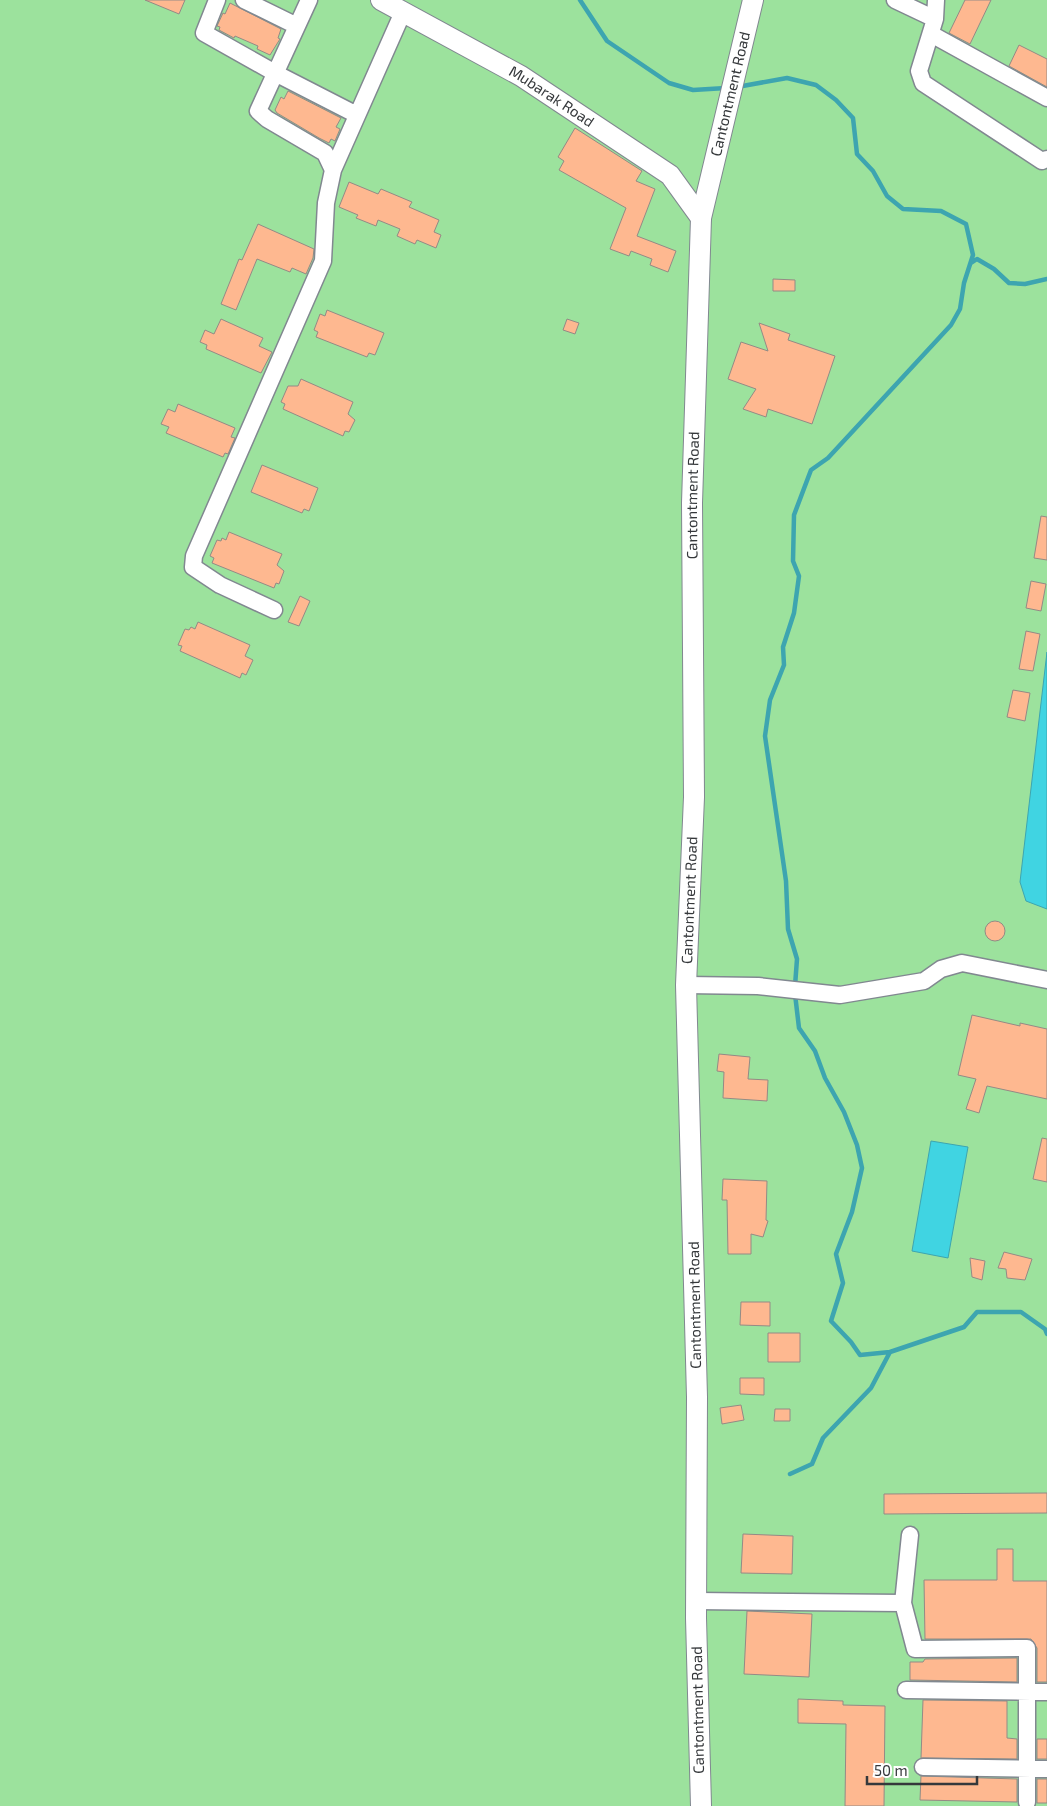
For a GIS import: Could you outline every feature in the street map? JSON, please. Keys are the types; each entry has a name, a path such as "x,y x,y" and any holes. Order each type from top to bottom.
{"street":[{"path":"217,0 204,33 275,73 357,115"},
{"path":"244,0 297,26"},
{"path":"309,0 258,110 267,119 325,153 333,170"},
{"name":"Mubarak Road","path":"381,0 521,76 670,175 701,218"},
{"name":"Cantontment Road","path":"701,1806 696,1601 697,1397 686,985 694,797 692,503 701,218 753,0"},
{"path":"895,0 1047,98"},
{"path":"936,0 933,26 919,71 923,83 1042,161 1047,159"},
{"path":"274,610 213,581 193,567 194,556 323,261 326,203 333,170 403,12"},
{"path":"686,985 758,986 840,995 924,982 941,969 962,963 1047,980"},
{"path":"910,1535 903,1603 914,1649 1027,1648 1027,1802"},
{"path":"696,1601 903,1603"},
{"path":"906,1690 1047,1692"},
{"path":"923,1767 1047,1769"}],"green space":[{"path":"0,0 1047,0 1047,1806 0,1806"}],"water":[{"path":"1047,652 1047,909 1026,901 1020,882"},
{"path":"931,1141 968,1147 948,1258 912,1251"}],"building":[{"path":"145,0 185,0 179,14"},
{"path":"965,0 991,0 970,44 949,33"},
{"path":"230,3 281,29 278,38 280,39 270,55 257,49 258,46 235,36 234,38 219,30 220,27 217,26"},
{"path":"1019,45 1047,59 1047,87 1009,66"},
{"path":"288,91 341,118 336,127 340,129 335,141 331,139 329,143 277,113 275,110 281,97 284,99"},
{"path":"575,128 642,171 636,181 655,189 637,236 676,251 668,272 650,265 652,259 631,251 629,256 610,249 626,208 559,170 564,161 558,157"},
{"path":"349,182 378,194 381,189 412,202 409,207 439,220 434,232 441,235 436,248 417,240 415,244 397,236 400,229 378,220 376,226 356,218 358,215 339,207"},
{"path":"258,224 314,249 313,258 306,274 292,268 290,272 257,259 236,310 221,304 239,259 242,260"},
{"path":"773,279 795,280 795,291 773,291"},
{"path":"327,310 384,333 375,355 369,353 367,357 316,337 318,332 314,330 320,314 325,316"},
{"path":"221,319 263,338 259,346 272,352 261,373 206,349 207,345 200,342 205,330 214,334"},
{"path":"567,319 579,323 575,334 563,330"},
{"path":"759,323 790,334 788,340 835,356 812,424 768,409 766,417 743,409 756,389 728,379 741,342 768,351"},
{"path":"301,379 353,402 348,414 355,420 349,432 345,431 343,436 283,409 285,404 281,402 288,386 298,386"},
{"path":"178,404 235,428 231,437 235,438 228,454 225,453 223,457 166,433 169,427 161,424 168,409 175,412"},
{"path":"262,465 318,488 309,511 304,509 302,513 251,492"},
{"path":"1041,516 1047,517 1047,560 1034,558"},
{"path":"229,532 282,554 277,565 284,571 279,584 276,583 274,588 212,563 214,558 210,556 217,540 221,541 222,538 226,540"},
{"path":"1031,581 1046,584 1041,611 1026,608"},
{"path":"300,596 310,601 299,626 288,622"},
{"path":"198,622 250,645 245,656 253,660 246,675 242,673 240,678 180,651 182,646 178,645 185,629 189,630 191,627 195,629"},
{"path":"1026,631 1040,634 1033,671 1019,669"},
{"path":"1013,690 1030,693 1025,721 1007,717"},
{"path":"991,921 999,921 1005,927 1005,935 999,941 991,941 985,935 985,927"},
{"path":"972,1015 1020,1026 1020,1023 1047,1029 1047,1099 987,1086 979,1113 966,1109 976,1079 958,1075"},
{"path":"719,1054 750,1057 748,1079 768,1080 767,1101 723,1098 724,1072 717,1071"},
{"path":"1042,1138 1047,1139 1047,1182 1033,1179"},
{"path":"723,1179 767,1181 766,1220 768,1221 763,1237 751,1234 751,1254 728,1254 727,1200 722,1200"},
{"path":"1004,1252 1032,1259 1025,1280 1007,1278 1006,1269 998,1268"},
{"path":"970,1258 985,1261 982,1280 972,1277"},
{"path":"741,1302 770,1302 770,1326 740,1325"},
{"path":"768,1333 800,1333 800,1362 768,1362"},
{"path":"740,1378 764,1378 764,1395 740,1394"},
{"path":"741,1405 744,1420 722,1424 720,1408"},
{"path":"775,1409 790,1409 790,1421 774,1421"},
{"path":"1047,1493 1047,1513 884,1514 884,1494"},
{"path":"743,1534 793,1536 792,1574 741,1573"},
{"path":"997,1549 1013,1549 1013,1581 1047,1581 1047,1682 1037,1682 1037,1648 1031,1639 925,1639 924,1580 997,1580"},
{"path":"747,1611 812,1614 809,1677 744,1674"},
{"path":"1017,1658 1017,1682 910,1680 910,1662 923,1662 925,1659"},
{"path":"798,1699 843,1701 843,1705 885,1706 884,1806 845,1806 846,1724 798,1723"},
{"path":"923,1700 1007,1701 1007,1738 1017,1739 1017,1759 921,1758"},
{"path":"1037,1739 1047,1739 1047,1759 1037,1759"},
{"path":"921,1776 1017,1779 1017,1802 920,1800"},
{"path":"1037,1779 1047,1779 1047,1803 1037,1803"}],"waterway":[{"path":"580,0 607,41 669,83 693,90 726,88"},
{"path":"737,87 787,78 816,85 836,100 853,118 857,154 873,171 887,196 903,209 941,211 966,224 973,255 964,283 960,309 951,325 828,458 811,470 794,515 793,561 799,576 794,613 783,647 784,665 770,700 765,736 786,881 788,929 797,959 795,986"},
{"path":"971,263 977,259 994,269 1009,283 1025,284 1047,279"},
{"path":"795,994 799,1028 815,1051 825,1078 844,1112 857,1145 862,1168 852,1212 836,1254 843,1283 831,1321 851,1342 860,1355 890,1352"},
{"path":"790,1474 812,1464 823,1438 871,1388 890,1352 964,1327 977,1312 1021,1312 1045,1329 1047,1334"}]}
